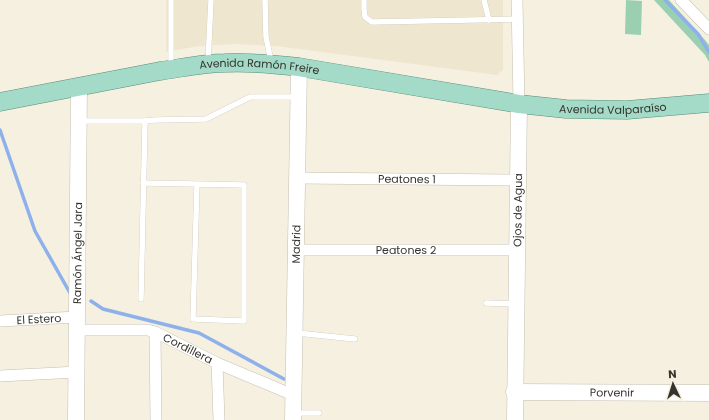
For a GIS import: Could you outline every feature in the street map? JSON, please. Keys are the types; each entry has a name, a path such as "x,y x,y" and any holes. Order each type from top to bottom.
{"main road":[{"name":"Avenida Ramón Freire","path":"0,102 171,69 225,63 272,64 299,67 519,104"},
{"name":"Avenida Valparaíso","path":"519,104 566,109 627,110 708,103"}],"street":[{"name":"Ojos de Agua","path":"515,420 514,392 519,104 517,0"},
{"path":"681,0 709,28"},
{"name":"Madrid","path":"293,417 299,67"},
{"name":"Ramón Ángel Jara","path":"76,420 79,86"},
{"name":"Peatones 1","path":"297,178 517,180"},
{"name":"Peatones 2","path":"296,250 516,250"},
{"name":"El Estero","path":"0,320 77,323"},
{"name":"Cordillera","path":"77,323 155,332 217,363 293,395"},
{"path":"155,332 156,420"},
{"path":"217,363 219,420"},
{"path":"0,376 77,372"},
{"name":"Porvenir","path":"514,392 709,393"}],"lane":[{"path":"171,0 171,69"},
{"path":"208,64 211,0"},
{"path":"265,0 266,38 272,64"},
{"path":"364,0 365,18 372,22 518,19"},
{"path":"484,0 489,20"},
{"path":"79,121 206,119 250,97 298,97"},
{"path":"141,299 145,121"},
{"path":"143,183 197,184 244,185 244,321 193,319 197,184"},
{"path":"486,303 516,304"},
{"path":"294,333 355,339"},
{"path":"293,417 319,413"}],"shaded area":[{"path":"166,0 503,0 503,70 497,75 276,46 234,44 199,46 166,52"}],"green space":[{"path":"626,0 642,1 641,35 625,34"},
{"path":"654,0 669,0 705,40 709,45 709,62 705,55"}],"waterway":[{"path":"665,0 698,34 709,52"},
{"path":"0,130 35,231 70,293"},
{"path":"91,301 103,309 199,333 284,379"}]}
